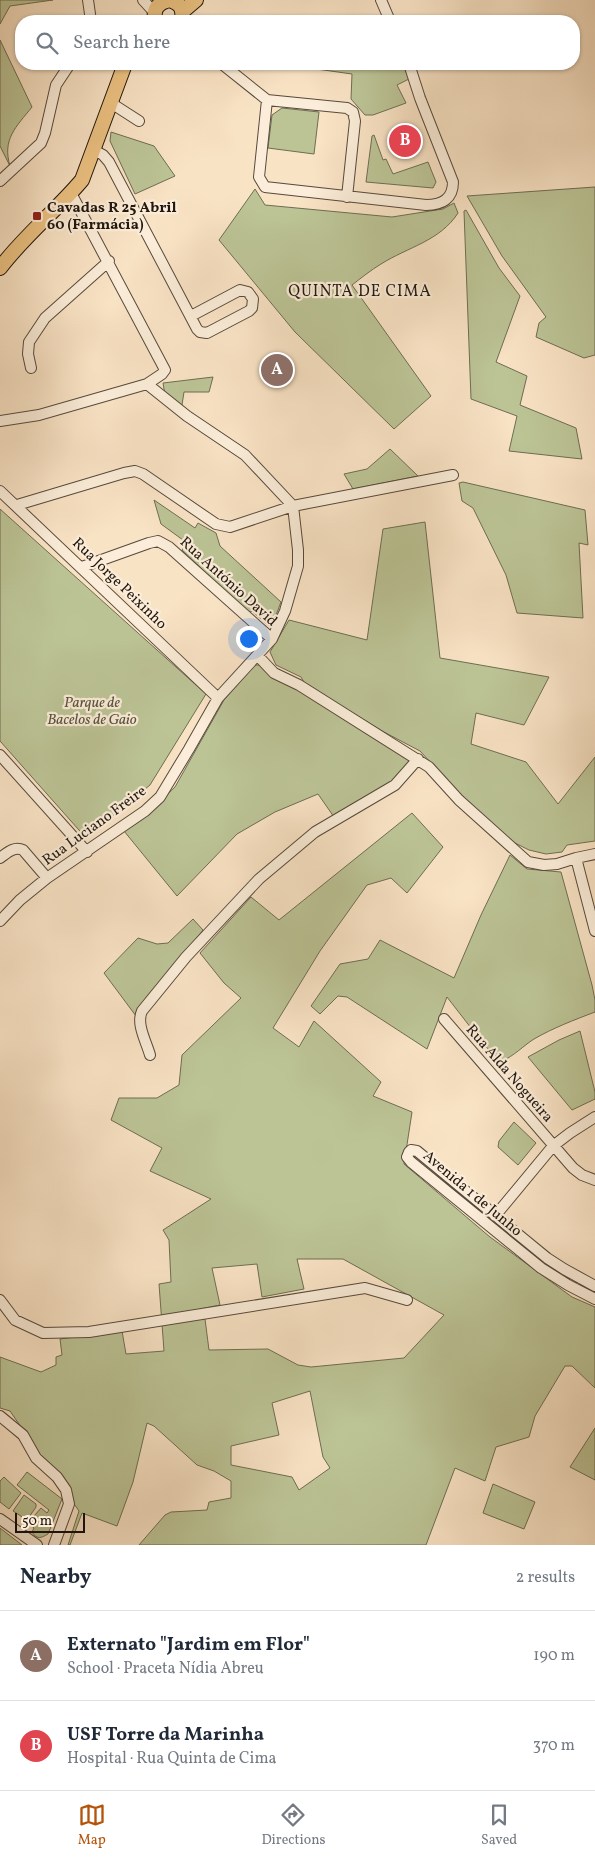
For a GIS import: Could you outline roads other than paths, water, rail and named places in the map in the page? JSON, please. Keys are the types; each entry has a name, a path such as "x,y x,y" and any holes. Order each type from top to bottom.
{"main road":[{"path":"185,15 196,0"},
{"path":"159,9 179,4 182,15"},
{"path":"0,268 26,237 82,180 123,70"},
{"path":"116,90 130,70"}],"street":[{"path":"88,0 90,15"},
{"path":"143,0 159,9"},
{"path":"381,0 387,15"},
{"path":"0,181 41,142 45,133 56,85 66,70"},
{"path":"230,70 267,100 347,108 353,112 355,121 347,197"},
{"path":"267,100 259,177 262,184 269,188 347,197 432,205 443,203 452,192 452,175 420,98 411,70"},
{"path":"111,103 139,121"},
{"path":"94,150 103,155 109,162 197,329 200,332 206,333 249,311 252,308 253,298 248,292 240,290 191,316"},
{"path":"0,421 39,415 147,384 164,373 164,368 109,261 71,193"},
{"path":"31,368 28,354 29,342 45,318 109,261"},
{"path":"147,384 187,416 245,455 292,506"},
{"path":"16,505 135,471 143,474 216,524 230,526 292,506 453,475"},
{"name":"Rua Jorge Peixinho","path":"0,491 218,698"},
{"name":"Rua Luciano Freire","path":"0,921 20,900 47,878 145,811 160,796 190,750 218,698 272,639 285,611 298,566 298,550 292,506"},
{"name":"Rua António David","path":"82,567 158,541 169,547 272,639"},
{"path":"258,656 274,673 299,685 429,767 459,800 528,862 544,865 557,864 595,854"},
{"path":"0,754 87,852"},
{"path":"150,1055 140,1023 140,1016 142,1011 186,958 266,873 315,832 395,785 418,759"},
{"path":"0,858 11,850 20,848 47,878"},
{"path":"576,858 595,931"},
{"name":"Rua Alda Nogueira","path":"444,1019 573,1168 582,1175 595,1180"},
{"path":"495,1216 553,1146 595,1117"},
{"name":"Avenida 1 de Junho","path":"595,1286 547,1258 417,1151 411,1150 408,1152 411,1162 527,1258 554,1277 595,1299"},
{"path":"0,1300 15,1320 43,1333 89,1332 365,1288 406,1300"},
{"path":"0,1416 23,1435 36,1458 57,1477 66,1490 69,1504 54,1545"},
{"path":"0,1519 37,1545"}],"place":[{"name":"USF Torre da Marinha","path":"405,141"},
{"name":"Cavadas R 25 Abril 60 (Farmácia)","path":"37,216"},
{"name":"Externato \"Jardim em Flor\"","path":"277,370"}],"district":[{"name":"QUINTA DE CIMA","path":"360,290"}],"park label":[{"name":"Parque de Bacelos de Gaio","path":"92,710"}]}
